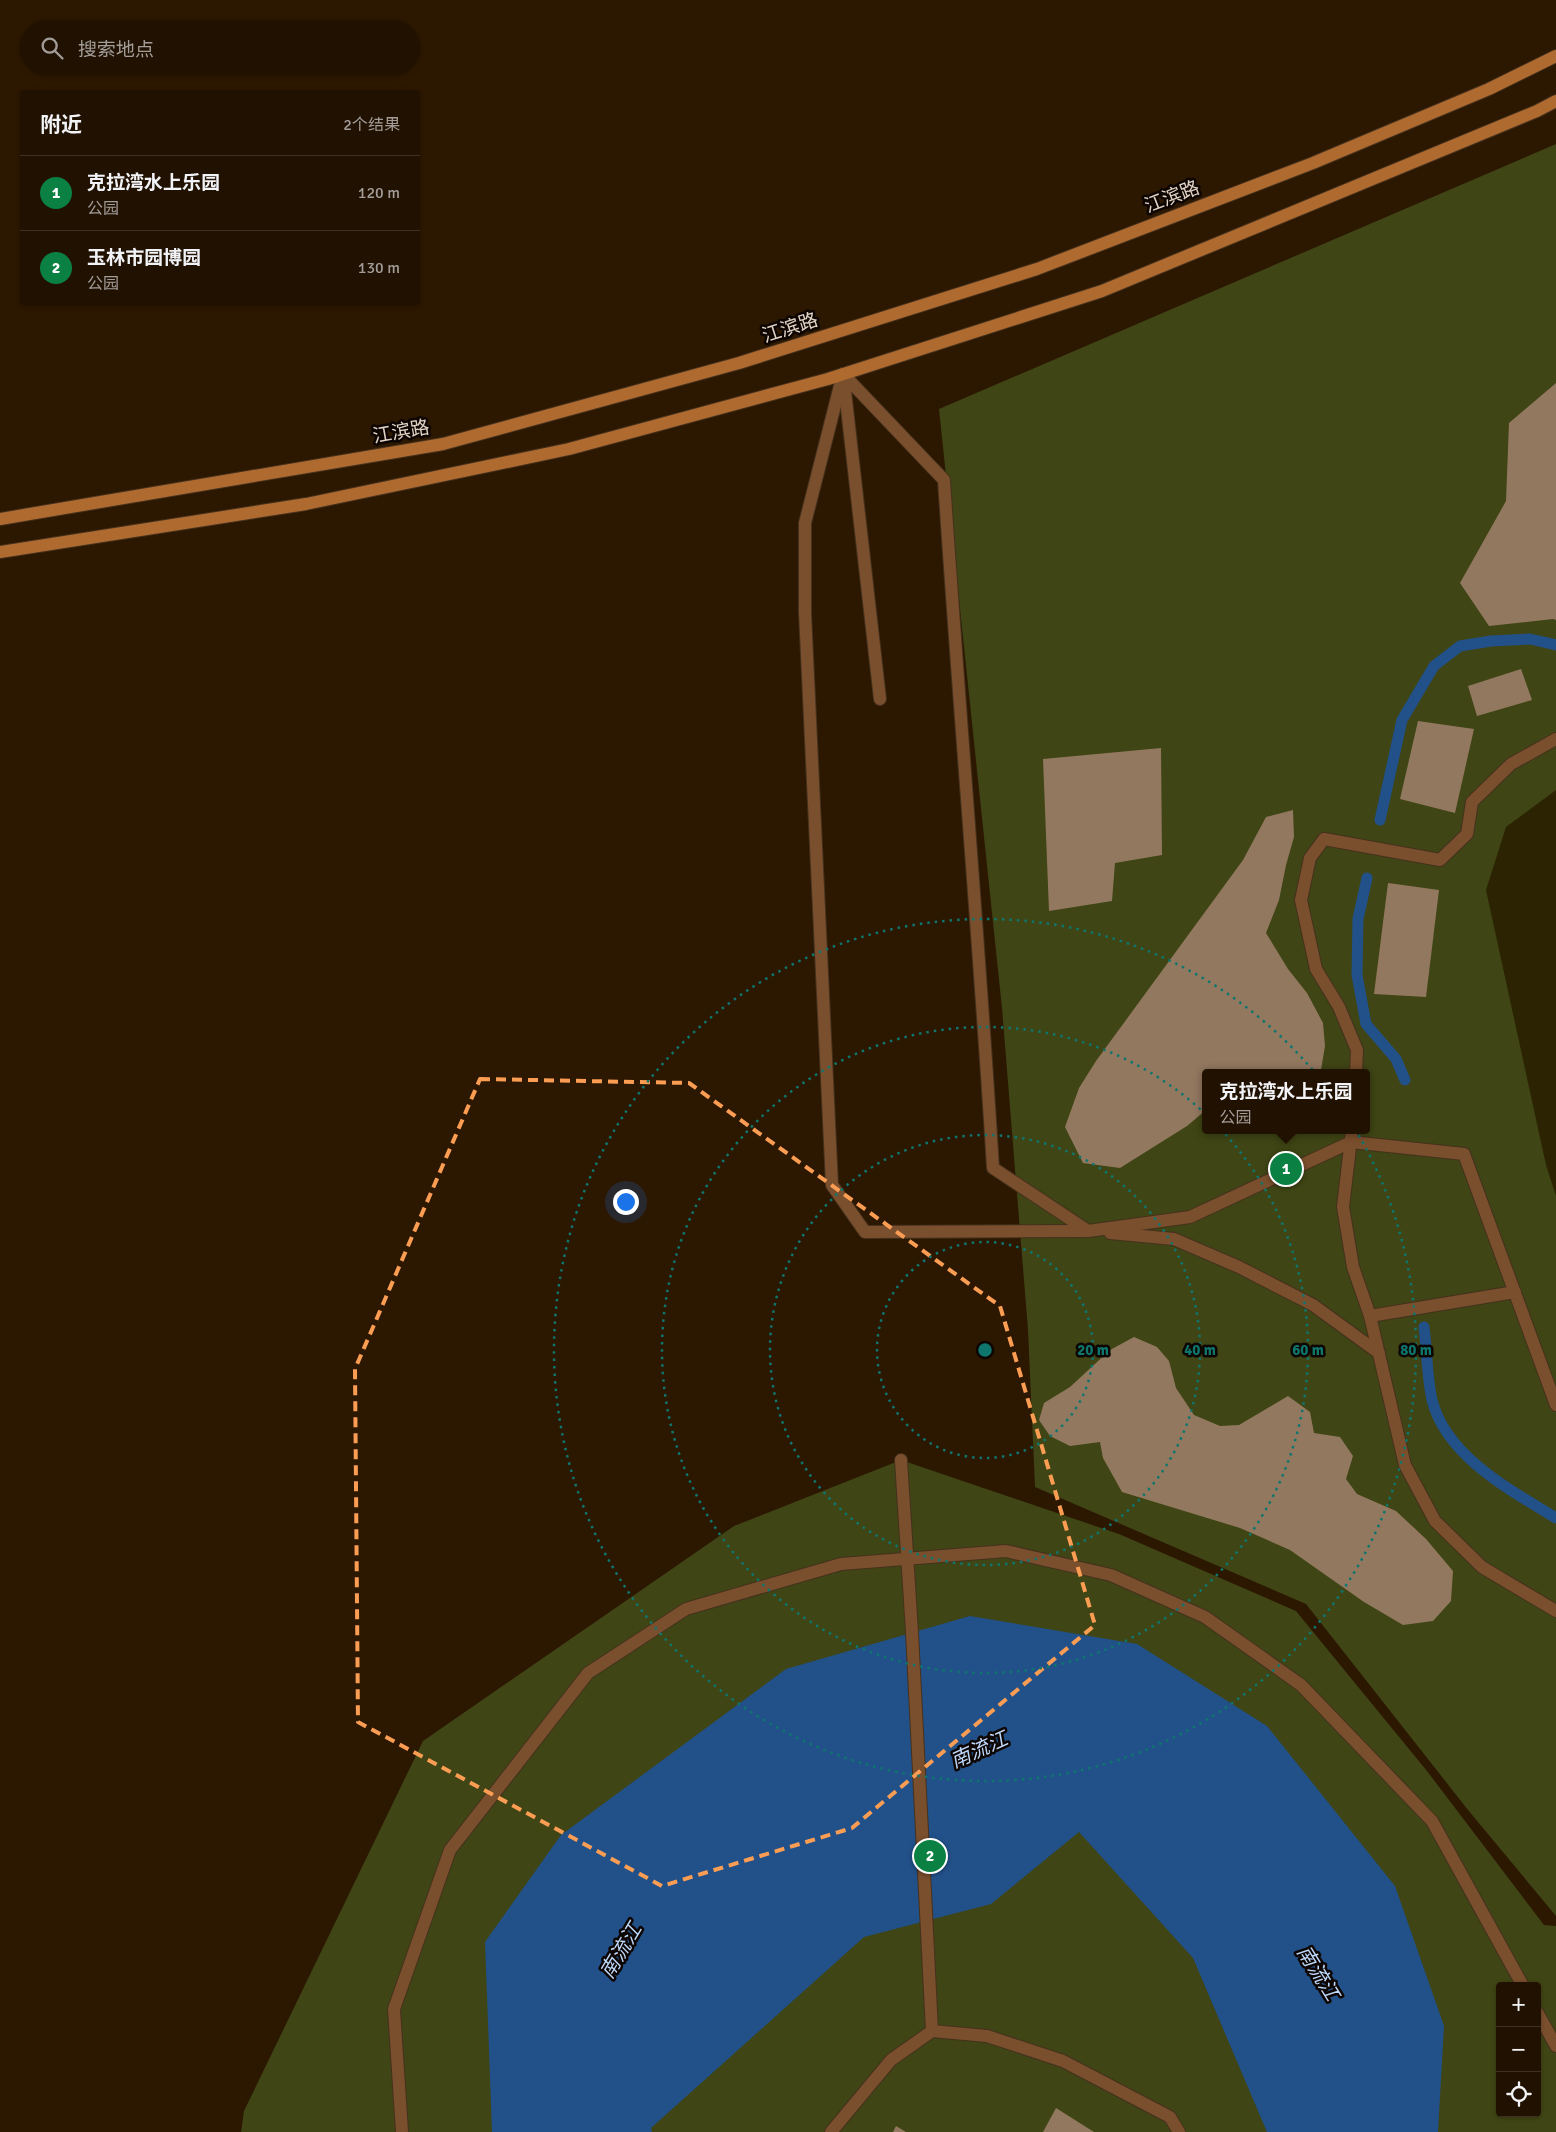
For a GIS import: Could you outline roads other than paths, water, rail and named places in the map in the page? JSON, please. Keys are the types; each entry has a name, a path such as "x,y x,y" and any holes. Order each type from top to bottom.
{"main road":[{"name":"江滨路","path":"0,519 443,444 739,363 1037,269 1314,163 1489,89 1556,56"},
{"path":"0,552 306,504 501,463 579,446 844,374 1102,291 1556,101"}],"street":[{"path":"844,374 880,700"},
{"path":"844,374 944,480 955,646 981,964 993,1168 1088,1231 1190,1217 1351,1136 1464,1154 1556,1406"},
{"path":"844,374 805,523 805,613 832,1185 865,1232 1088,1231 1174,1239 1239,1267 1313,1305 1379,1353"},
{"path":"1356,1069 1357,1050 1339,1007 1316,969 1301,900 1310,858 1324,839 1440,860 1467,834 1472,802 1511,764 1556,739"},
{"path":"1351,1136 1343,1207 1353,1267 1370,1316 1406,1465 1436,1521 1482,1567 1556,1611"},
{"path":"1370,1316 1515,1292"},
{"path":"901,1460 912,1632 932,2031"},
{"path":"402,2132 394,2009 450,1850 588,1673 686,1609 841,1564 1006,1551 1111,1575 1205,1617 1301,1685 1432,1820 1521,1982"},
{"path":"1541,2019 1556,2046"},
{"path":"831,2132 892,2060 932,2031 987,2036 1062,2061 1170,2118 1178,2132"}],"water":[{"name":"南流江","path":"970,1616 1137,1644 1267,1726 1395,1886 1444,2026 1438,2132 1267,2132 1193,1958 1079,1832 991,1904 864,1937 651,2128 652,2132 492,2132 485,1942 561,1835 786,1669"}],"waterway":[{"path":"1380,820 1402,720 1434,666 1460,646 1491,641 1530,639 1556,645"},
{"path":"1367,878 1358,919 1357,975 1366,1024 1396,1059 1405,1080"},
{"path":"1424,1327 1432,1400 1439,1420 1451,1438 1465,1455 1482,1470 1519,1496 1556,1518"}],"place":[{"name":"克拉湾水上乐园","path":"1286,1169"},
{"name":"玉林市园博园","path":"930,1856"}]}
